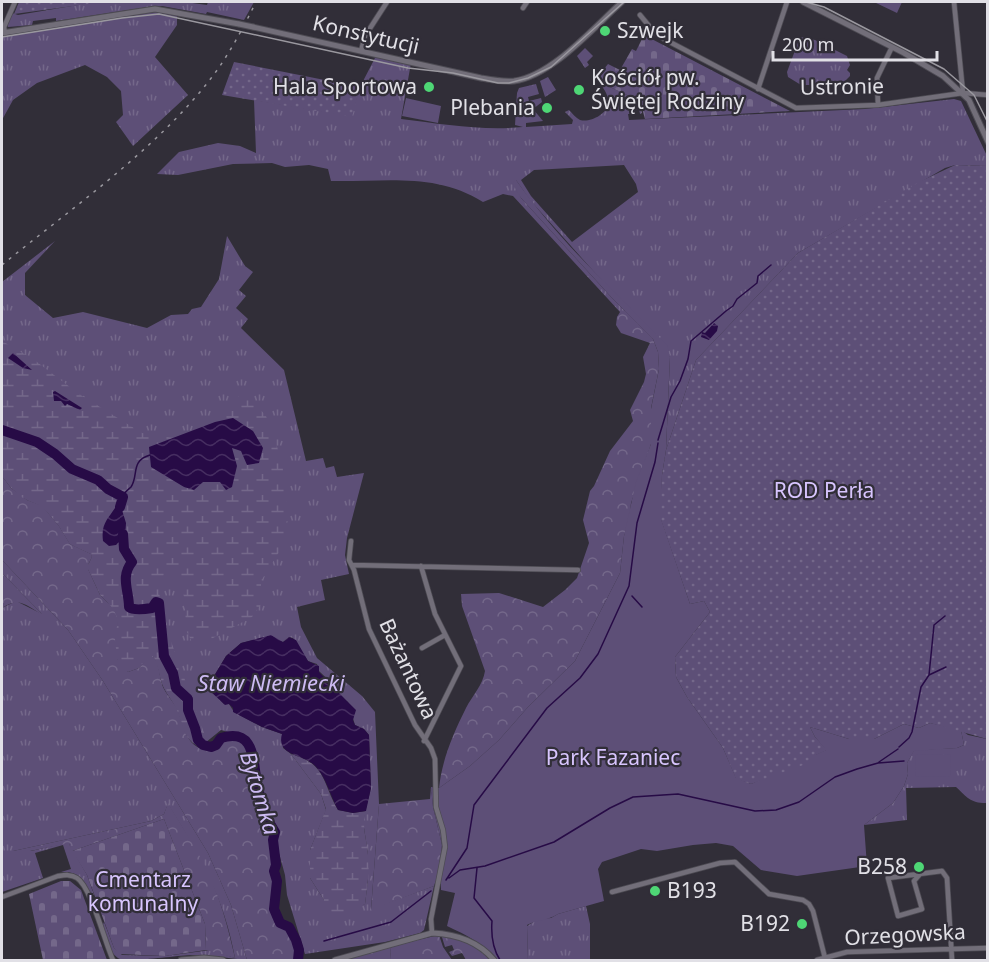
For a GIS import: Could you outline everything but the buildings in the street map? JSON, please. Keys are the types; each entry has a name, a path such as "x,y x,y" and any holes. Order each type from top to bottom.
{"street":[{"path":"3,33 15,2"},
{"path":"361,51 365,36 387,2"},
{"path":"523,8 527,2"},
{"name":"Konstytucji","path":"3,33 156,9 239,24 481,78 498,81 519,80 554,63 622,2"},
{"path":"758,89 787,2"},
{"path":"803,2 812,3 934,70 963,93 973,108 987,142"},
{"path":"954,2 963,93"},
{"name":"Ustronie","path":"640,15 654,32 664,39 796,108 878,105 963,93 987,95"},
{"path":"878,105 877,78 892,47"},
{"name":"Bażantowa","path":"351,541 349,560 372,637 435,759 436,807 445,840 442,871 431,919 432,933"},
{"path":"352,565 578,570"},
{"name":"Bażantowa","path":"421,566 435,614 461,666 424,741"},
{"path":"422,648 445,635"},
{"name":"Orzegowska","path":"612,892 720,863 735,862 769,894 799,899 809,904 813,911 825,958"},
{"path":"920,874 914,881 922,909 898,916 888,878 942,871 947,878 952,960"},
{"path":"2,897 58,876 65,874 75,876 87,890 112,959"},
{"path":"334,960 432,933 448,933 466,939 484,950 494,960"},
{"name":"Orzegowska","path":"817,960 847,952 987,948"},
{"path":"181,960 204,958 224,960"}],"green space":[{"path":"19,2 103,2 14,14"},
{"path":"96,2 185,2 207,5 208,2 254,2 244,20 162,6 56,21 56,18 33,21 32,25 8,27 7,24 12,13 18,15"},
{"path":"874,2 902,2 897,13"},
{"path":"155,12 177,14 177,25 155,57 188,95 133,146 116,122 123,115 121,91 107,77 85,65 37,83 13,100 2,120 2,36"},
{"path":"644,35 790,111 645,119 640,101 599,82 608,64 620,70 632,49 636,51"},
{"path":"800,37 815,40 847,56 850,65 847,70 850,76 841,85 801,85 788,77 787,72"},
{"path":"585,48 593,56 585,68 577,56"},
{"path":"376,56 411,63 401,119 492,128 523,127 515,125 517,93 519,88 536,84 539,94 528,97 529,101 541,98 542,102 533,109 543,121 526,123 526,127 572,124 573,120 565,112 569,110 584,121 597,117 605,111 608,104 607,94 599,82 640,101 642,113 640,114 639,109 632,110 632,114 628,114 629,120 865,109 954,99 961,101 988,158 987,166 955,165 945,168 798,253 696,360 666,450 670,357 530,200 516,180 521,198 612,298 653,339 617,317 620,312 513,196 503,194 483,202 447,186 428,182 331,181 328,169 309,165 285,167 272,163 233,164 178,175 157,174 179,152 218,143 240,146 256,153 254,100 351,116 360,87","holes":["624,165 636,184 638,192 572,242 531,196 521,180 534,170"]},
{"path":"234,62 360,87 352,117 222,95"},
{"path":"548,77 556,90 545,97 540,81"},
{"path":"406,98 441,106 438,123 402,116"},
{"name":"ROD Perła","path":"955,165 987,166 987,739 930,723 919,728 904,724 874,739 849,739 810,727 815,737 827,750 816,755 817,760 751,784 736,779 723,748 687,697 676,677 675,657 710,612 704,601 690,604 661,520 662,475 666,450 696,360 798,253 919,182"},
{"name":"Park Fazaniec","path":"516,180 569,245 667,345 670,357 661,519 690,604 704,601 710,612 675,657 676,677 687,697 723,748 736,778 751,784 826,750 810,727 849,739 874,739 904,724 919,728 930,723 961,730 964,745 957,748 914,751 907,763 908,774 904,786 893,803 864,825 867,866 797,876 761,870 733,846 716,843 657,851 641,849 602,862 598,869 604,901 527,925 528,960 498,960 468,936 447,926 455,893 441,890 441,884 437,883 442,845 431,787 439,788 470,766 499,740 528,707 575,661 620,573 624,536 636,482 651,444 651,409 659,369 658,352 653,339 612,298 521,198 512,183"},
{"path":"227,236 245,266 253,272 239,290 246,296 236,308 248,319 241,328 284,370 306,461 323,458 326,468 334,466 337,477 364,473 347,538 345,555 349,574 321,580 325,600 297,607 301,627 317,658 362,696 375,712 379,804 371,909 434,886 424,930 420,933 385,942 305,954 287,895 285,875 264,798 257,761 248,738 221,730 200,747 189,737 175,705 164,688 153,656 139,668 128,672 117,659 118,625 88,569 91,554 70,544 48,513 11,488 2,476 2,282 55,241 25,273 25,295 53,318 83,312 147,328 171,315 188,314 192,309 201,307 219,279","holes":["266,637 283,642 289,637 293,638 308,661 317,664 319,671 348,702 355,725 364,729 369,735 371,788 363,821 368,854 365,904 324,915 324,900 310,878 310,850 326,810 321,794 291,754 283,748 282,734 262,727 234,712 229,704 224,704 208,686 226,656 241,643"]},
{"path":"625,311 653,339 658,352 659,369 651,408 651,444 631,503 620,573 575,661 528,707 499,740 470,766 439,788 445,757 485,671 462,606 461,594 499,593 543,607 577,578 589,543 583,520 590,491 610,451 633,421 630,410 646,374 643,357 650,343 621,333 616,325 617,317"},
{"path":"2,341 33,359 79,394 142,433 174,438 150,447 151,467 184,487 194,490 203,482 220,482 237,466 232,447 241,451 233,418 215,421 240,395 246,393 266,416 282,461 288,520 279,552 261,581 261,604 252,617 213,638 193,644 186,630 185,600 178,576 170,567 165,571 159,593 168,633 207,741 200,747 186,735 176,708 163,686 153,656 133,670 125,672 118,666 115,640 118,619 113,608 100,595 88,569 91,554 70,544 48,513 39,505 19,496 2,476"},
{"path":"2,476 11,488 27,500 40,505 48,513 70,544 91,554 88,569 100,595 113,608 118,619 117,659 128,672 139,668 153,656 163,687 176,707 189,739 194,744 199,748 209,750 216,748 221,741 241,740 249,749 260,803 273,832 271,839 276,884 272,908 279,924 288,930 294,939 298,951 296,960 247,960 231,905 208,853 103,681 68,630 2,560"},
{"path":"2,560 68,630 103,681 208,853 231,905 247,960 190,955 126,960 116,957 111,949 102,927 104,922 114,948 122,955 165,956 211,950 235,958 217,896 190,841 168,804 164,814 151,821 13,851 31,851 62,844 69,844 87,875 94,895 91,895 80,877 72,873 61,872 71,869 63,845 35,853 43,878 2,892 2,608 16,601 42,614 2,573"},
{"path":"2,573 44,616 19,603 8,604 2,608"},
{"path":"961,730 968,735 987,739 986,803 972,801 956,787 906,788 907,820 864,825 893,803 904,786 908,774 907,763 914,750 957,748 964,745"},
{"path":"291,754 303,758 317,769 338,810 353,813 366,811 364,828 369,867 365,904 335,919 324,915 324,900 310,878 310,850 326,809 321,794"},
{"path":"950,754 951,776 916,777 915,755"},
{"path":"431,787 442,845 437,883 371,910 379,804 430,799"},
{"path":"168,803 211,879 223,912 235,958 206,950 205,924 164,819 72,851 69,844 65,844 20,853 13,851 151,821 164,814"},
{"name":"Cmentarz komunalny","path":"164,819 205,924 206,950 165,956 119,954 114,948 87,875 72,851"},
{"name":"Cmentarz komunalny","path":"61,881 70,881 81,890 107,960 43,960 29,894"},
{"path":"586,906 590,924 590,960 528,960 527,926 538,919 551,918"},
{"path":"441,934 470,942 493,960 466,960 462,953 452,956 449,952 454,950 452,945 445,947"},
{"path":"439,935 443,947 452,960 409,960 409,942"},
{"path":"409,942 409,960 390,960 391,946"},
{"path":"391,946 390,960 345,960"}],"water":[{"path":"714,323 718,326 717,331 709,340 701,337 702,332 705,333"},
{"path":"13,353 32,370 23,368 8,358"},
{"path":"55,391 82,408 80,410 67,404 65,406 61,401 54,401 53,392"},
{"path":"233,418 253,431 263,448 259,463 247,465 241,451 232,448 237,466 232,487 226,490 220,482 203,482 194,490 184,487 151,467 149,447 215,422"},
{"path":"124,494 122,510 126,523 125,539 128,546 121,546 120,541 116,545 109,546 103,541 104,527 121,495"},
{"name":"Staw Niemiecki","path":"271,635 283,642 289,637 296,640 308,661 319,666 319,672 356,710 353,720 355,725 364,729 369,735 371,788 366,811 353,813 338,810 317,768 286,750 281,741 282,734 262,727 233,712 229,704 225,705 209,690 208,686 226,656 241,643"}],"waterway":[{"path":"658,440 671,397 688,359 691,341 733,306 737,299 757,283 758,276 771,265"},
{"name":"Bytomka","path":"2,430 37,442 72,469 98,480 108,489 123,497 120,507"},
{"path":"446,880 467,848 474,805 547,708 580,678 598,654 629,586 637,523 655,462 658,443"},
{"path":"124,494 131,487 137,465 150,455"},
{"name":"Bytomka","path":"123,534 124,549 132,562 126,573 129,607 147,609 152,608 156,602 159,603 164,656 173,673 176,688 188,699 188,710 198,740 203,745 211,747 216,745 221,738 233,736 242,738 251,750 261,799 266,816 275,832 273,840 276,865 274,871 277,881 274,909 280,923 289,927 296,940 299,950 298,960"},
{"path":"632,596 642,607"},
{"path":"929,675 934,625 945,616"},
{"path":"899,747 912,732 921,687 929,675 946,667"},
{"path":"879,762 898,749"},
{"path":"449,878 460,870 485,866 554,842 610,808 633,797 678,794 755,811 776,810 799,802 835,777 878,763 904,761"},
{"path":"477,868 474,898 492,921 493,941 500,960"},
{"path":"324,941 391,922 431,891"}],"tram line":[{"path":"2,37 159,14 408,68 509,83 528,78 551,67 624,2"},
{"path":"806,2 824,7 944,69 974,95 988,123"}],"railway":[{"path":"2,265 115,175 168,126 215,73 256,2"}],"place":[{"name":"Szwejk","path":"605,31"},
{"name":"Hala Sportowa","path":"429,87"},
{"name":"Kościół pw. Świętej Rodziny","path":"579,90"},
{"name":"Plebania","path":"547,108"},
{"name":"B258","path":"919,867"},
{"name":"B193","path":"655,891"},
{"name":"B192","path":"802,924"}]}
